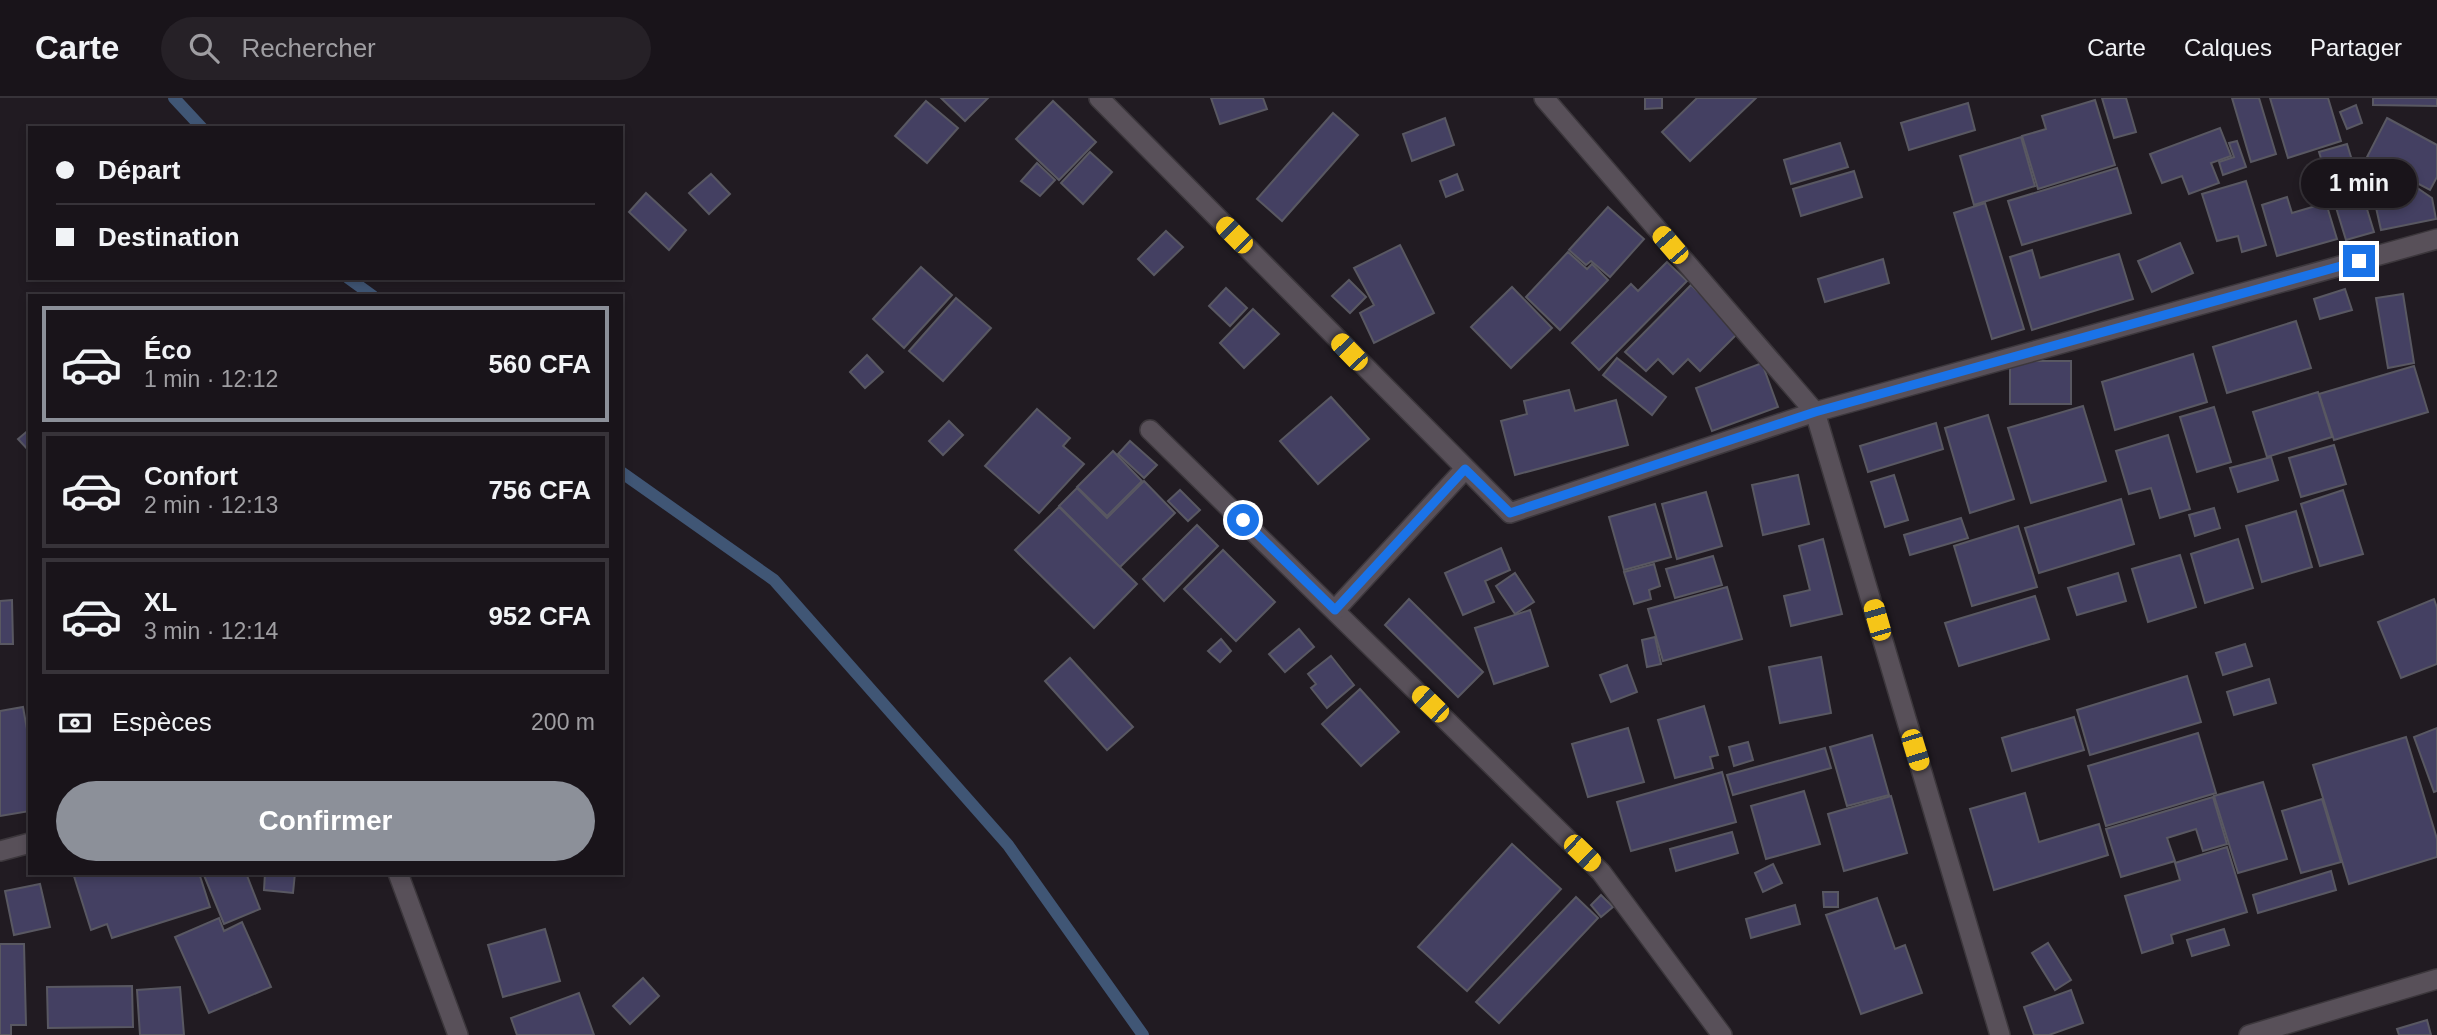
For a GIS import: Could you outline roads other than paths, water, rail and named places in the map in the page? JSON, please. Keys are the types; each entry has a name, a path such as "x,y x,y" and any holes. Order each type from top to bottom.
{"street":[{"path":"1099,98 1510,513 1815,412 2437,239"},
{"path":"1544,98 1815,412 2000,1035"},
{"path":"1150,430 1601,872 1722,1035"},
{"path":"1335,610 1465,469"},
{"path":"0,850 28,843"},
{"path":"399,875 458,1035"},
{"path":"2249,1035 2437,979"}],"waterway":[{"path":"174,98 200,126"},
{"path":"351,280 370,294"},
{"path":"623,473 774,580 1008,845 1143,1035"}]}
